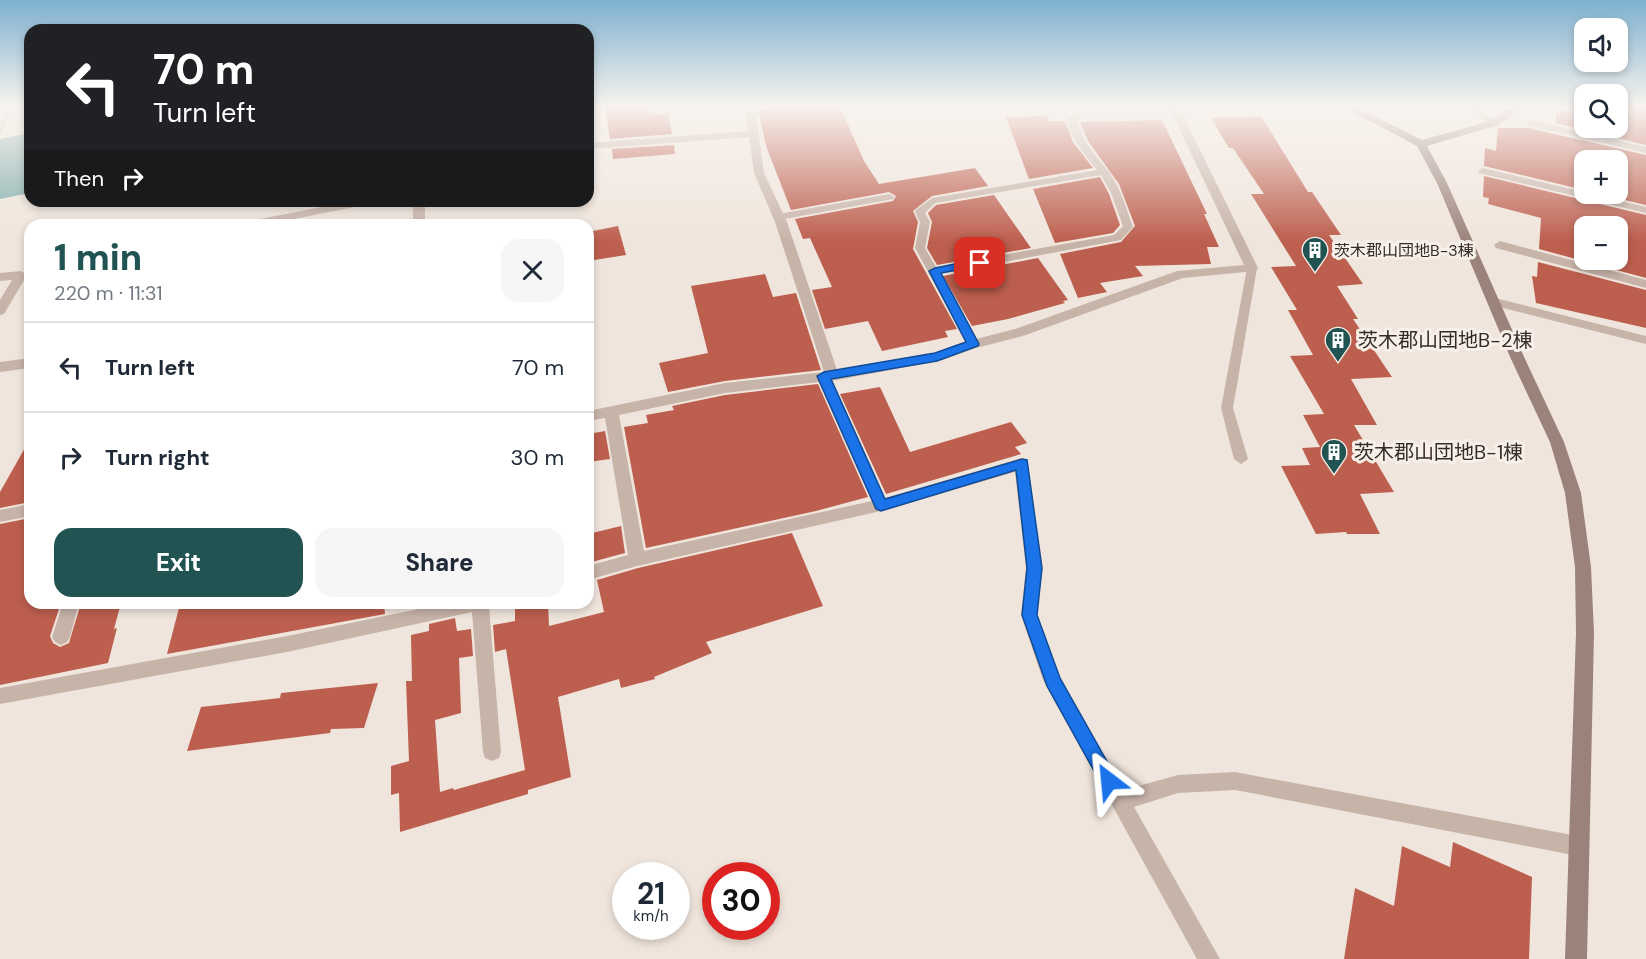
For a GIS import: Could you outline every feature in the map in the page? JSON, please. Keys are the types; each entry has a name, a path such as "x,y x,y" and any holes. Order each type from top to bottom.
{"street":[{"path":"756,152 759,173 779,217 828,376 881,505"},
{"path":"594,415 724,388 828,376 937,357 973,344 1018,333 1181,274 1252,268 1195,152"},
{"path":"1425,152 1442,183 1518,359 1557,442 1573,493 1583,567 1585,633 1576,959"},
{"path":"1483,171 1646,210"},
{"path":"276,219 338,207"},
{"path":"1500,245 1646,284"},
{"path":"0,277 24,274"},
{"path":"0,310 24,277"},
{"path":"1495,302 1646,340"},
{"path":"0,367 24,364"},
{"path":"612,411 637,560"},
{"path":"594,571 881,505 1022,464 1034,568 1029,615 1052,680 1209,959"},
{"path":"0,516 24,511"},
{"path":"61,637 69,609"},
{"path":"0,696 287,644 453,609"},
{"path":"481,609 492,752"},
{"path":"1120,801 1178,784 1235,781 1578,846"}],"lane":[{"path":"935,271 1117,238 1128,227 1112,185 1086,152"},
{"path":"973,344 935,271 920,248 925,222 920,212 932,201 1104,172"},
{"path":"779,217 889,197"},
{"path":"1241,459 1227,408 1252,268"}],"water":[{"path":"0,152 24,152 24,194 0,199"}],"building":[{"path":"612,152 675,152 675,154 613,159"},
{"path":"768,152 860,152 879,184 975,168 988,186 932,196 913,211 918,222 913,249 957,329 945,331 948,337 882,351 868,321 825,329 812,290 832,287 810,238 803,239 795,219 893,201 896,196 889,192 791,210"},
{"path":"1019,152 1081,152 1093,168 1029,179"},
{"path":"1096,152 1177,152 1207,214 1204,214 1219,247 1207,247 1211,264 1135,266 1143,276 1100,283 1107,292 1078,298 1060,254 1121,242 1135,226 1119,184"},
{"path":"1236,152 1283,152 1308,192 1312,192 1341,235 1329,235 1363,284 1337,286 1358,319 1353,319 1392,377 1351,379 1377,425 1354,425 1394,492 1360,494 1380,534 1347,534 1346,532 1316,534 1281,466 1310,465 1302,448 1320,447 1303,415 1324,414 1290,356 1313,355 1288,310 1297,310 1271,267 1296,266 1251,194 1264,194"},
{"path":"1485,152 1574,152 1574,188 1484,166"},
{"path":"1628,152 1646,155 1646,205 1628,201"},
{"path":"1484,176 1574,198 1574,204 1600,204 1646,215 1646,278 1616,270 1628,270 1628,216 1574,216 1574,258 1539,249 1541,218 1488,204 1489,198 1483,197"},
{"path":"1100,177 1120,225 1113,233 1055,243 1033,189"},
{"path":"994,195 1031,248 937,265 927,248 932,222 928,213 936,205"},
{"path":"618,226 626,255 594,260 594,231"},
{"path":"1038,258 1068,300 1063,301 1065,303 1008,319 972,326 943,276"},
{"path":"1538,262 1646,290 1646,328 1536,303 1532,276 1537,277"},
{"path":"765,274 773,297 796,293 821,370 725,381 668,392 659,363 708,353 691,286"},
{"path":"818,384 868,497 816,511 646,548 624,427 648,423 646,415 674,410 672,406 725,395"},
{"path":"880,387 910,452 1011,422 1027,443 1015,447 1021,454 886,494 840,394"},
{"path":"605,431 610,459 594,461 594,433"},
{"path":"24,450 24,503 0,508 0,492"},
{"path":"24,519 24,609 59,609 50,636 53,643 60,647 69,643 79,609 119,609 108,663 0,685 0,524"},
{"path":"621,526 625,553 594,561 594,533"},
{"path":"792,533 823,606 706,642 712,653 654,677 655,679 621,688 619,679 558,697 571,777 528,790 528,794 400,832 399,793 391,795 391,766 409,761 406,681 412,681 411,635 429,631 429,624 455,618 457,631 471,629 473,656 459,658 461,713 435,720 440,792 453,788 454,790 525,770 506,649 495,652 493,625 515,621 515,609 548,609 549,626 604,612 597,580 638,568"},
{"path":"179,609 385,609 385,614 167,654"},
{"path":"378,683 364,728 331,729 330,733 187,751 201,707 280,698 281,693"},
{"path":"1453,842 1532,877 1529,959 1344,959 1355,888 1394,906 1402,846 1450,867"}],"place":[{"name":"茨木郡山団地B-3棟","path":"1315,273"},
{"name":"茨木郡山団地B-2棟","path":"1338,363"},
{"name":"茨木郡山団地B-1棟","path":"1334,475"}],"route":[{"path":"980,263 935,271 973,344 937,357 824,376 881,505 1022,464 1034,568 1029,615 1052,680 1109,781"}]}
